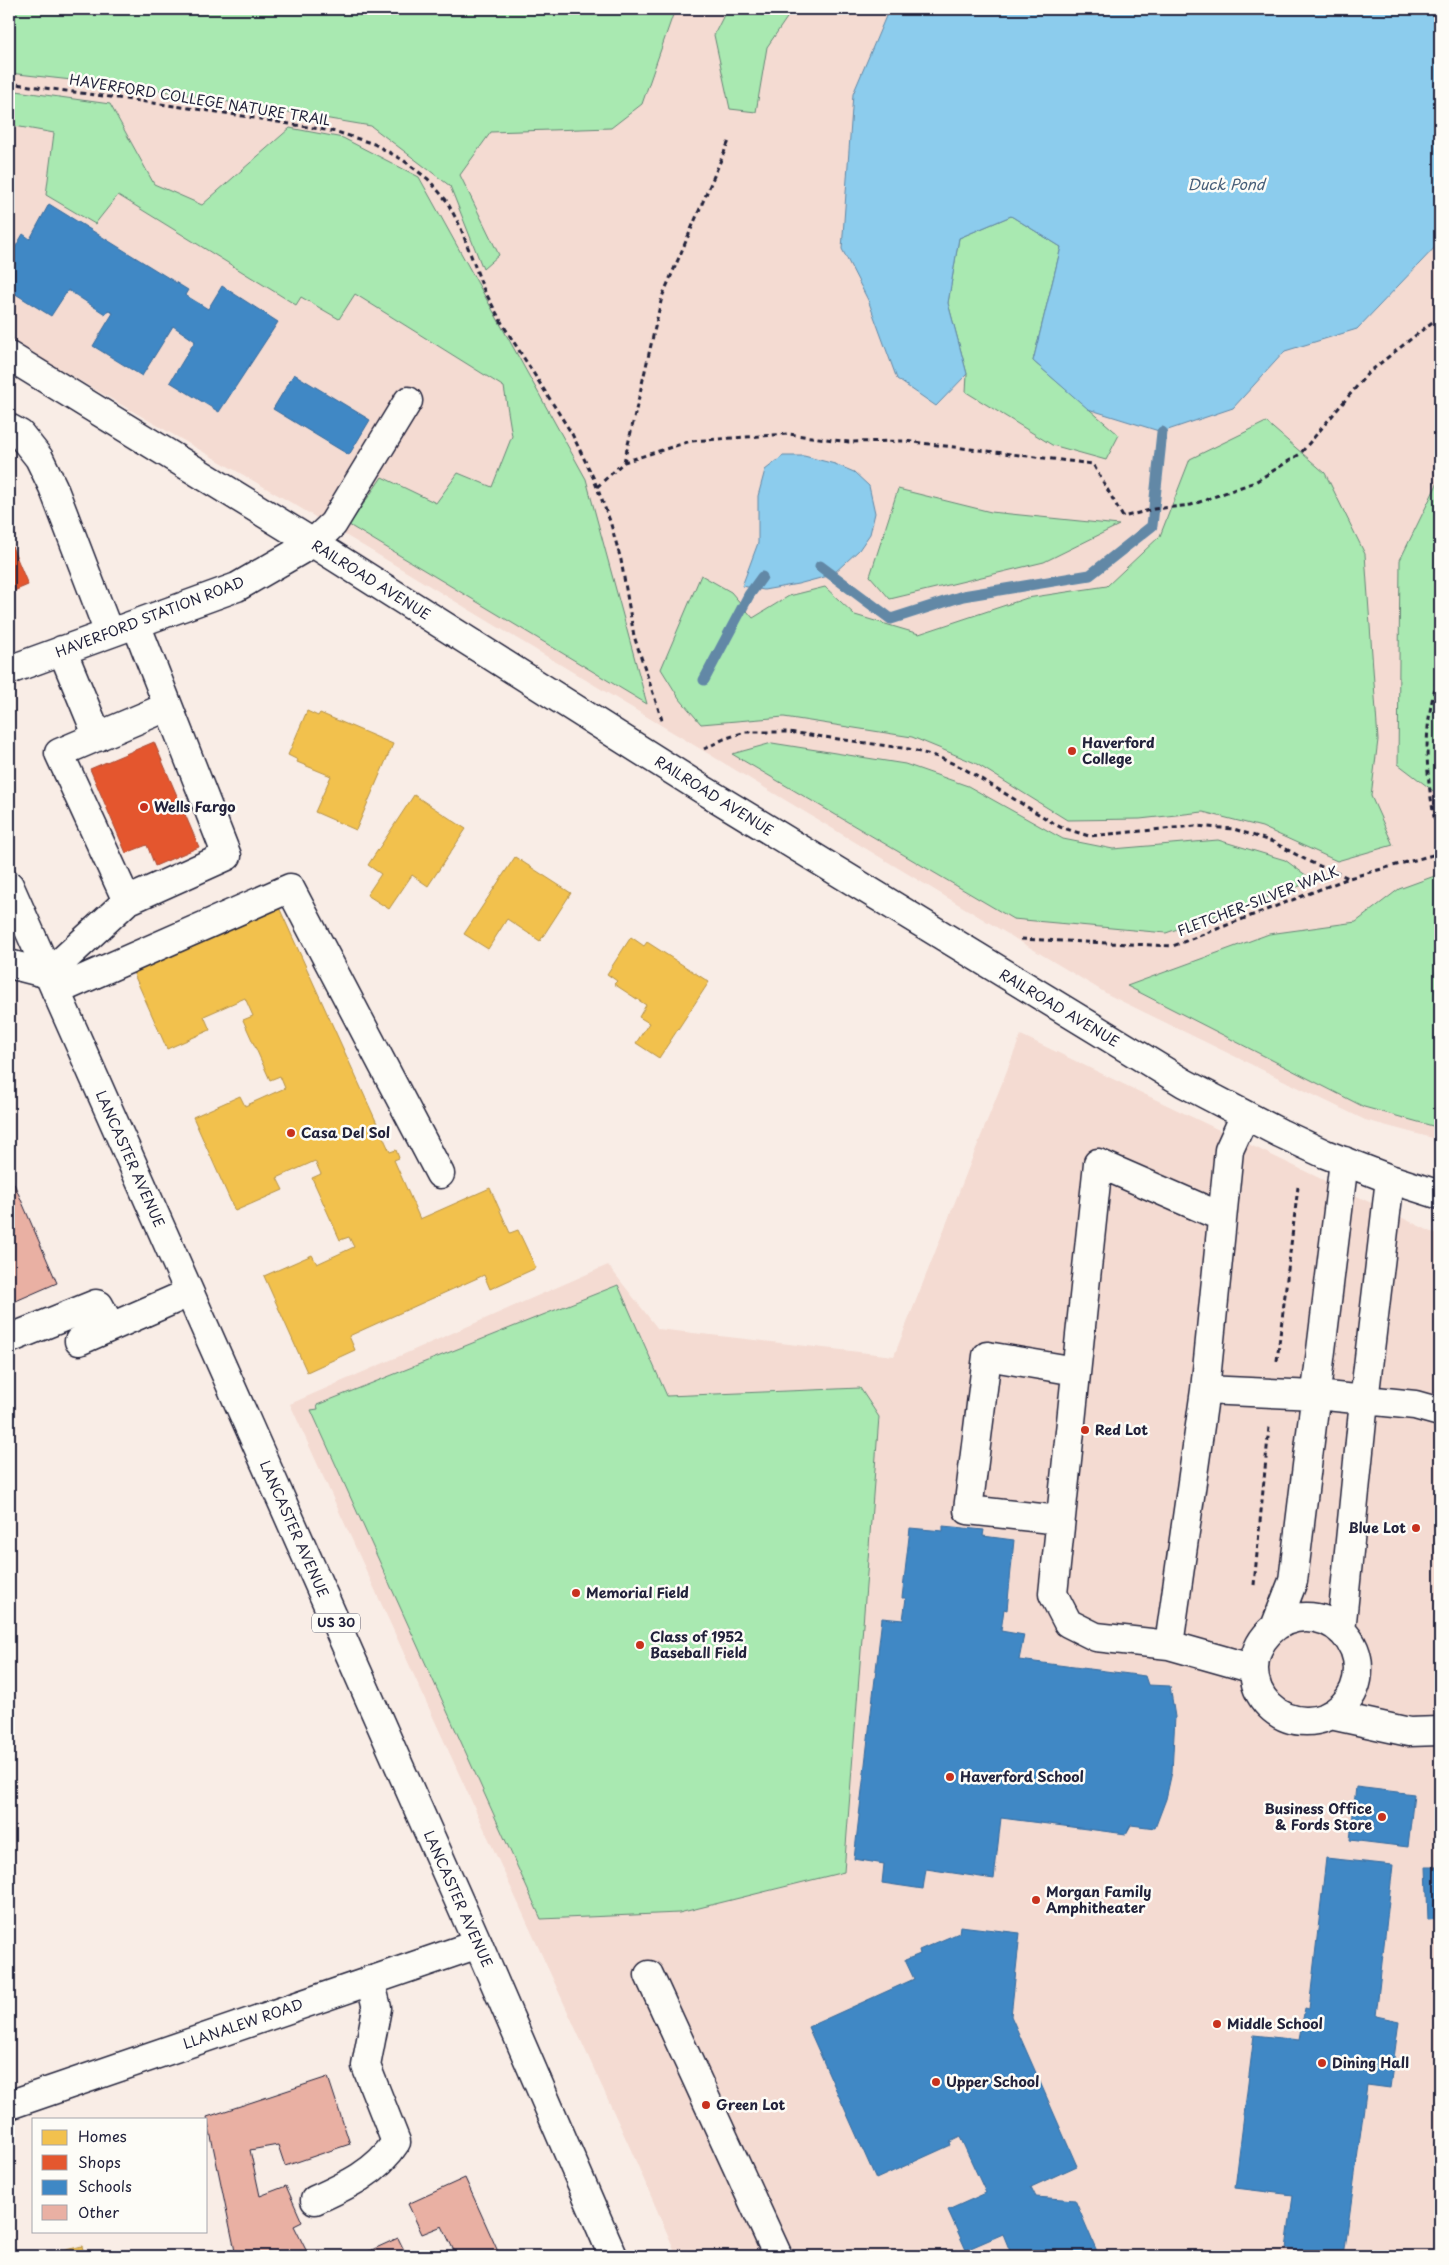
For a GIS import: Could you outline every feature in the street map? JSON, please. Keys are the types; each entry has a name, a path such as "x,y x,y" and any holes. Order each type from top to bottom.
{"main road":[{"name":"RAILROAD AVENUE","path":"9,356 313,543 702,790 911,919 1184,1083 1245,1115 1344,1161 1390,1179 1440,1195"},
{"name":"HAVERFORD STATION ROAD","path":"9,670 237,587 313,543 333,524 408,401"},
{"path":"9,428 20,434 39,458 53,487 110,633"},
{"path":"52,982 127,901 227,856 167,708 136,624"},
{"path":"62,650 98,737"},
{"path":"127,901 59,753 167,708"},
{"name":"LANCASTER AVENUE","path":"9,885 478,1944 613,2256"},
{"path":"9,964 52,982 290,888 440,1174"},
{"path":"1169,1644 1205,1390 1229,1150 1245,1115"},
{"path":"1275,1627 1294,1581 1344,1161"},
{"path":"1222,1217 1098,1163 1053,1594 1068,1623 1096,1637 1169,1644 1254,1668"},
{"path":"1341,1631 1364,1401 1390,1179"},
{"path":"79,1340 189,1293"},
{"path":"9,1340 96,1304 99,1305 110,1327"},
{"path":"1060,1520 968,1510 987,1356 1076,1371"},
{"path":"1205,1390 1316,1394 1428,1408"},
{"path":"1309,1617 1326,1622 1341,1631 1352,1645 1358,1662 1357,1678 1353,1692 1344,1706 1331,1715 1316,1721 1300,1721 1286,1717 1272,1709 1262,1697 1256,1684 1254,1668 1256,1653 1263,1639 1275,1627 1291,1619 1309,1617"},
{"path":"1331,1715 1410,1732 1440,1731"},
{"name":"LLANALEW ROAD","path":"9,2105 478,1944"},
{"path":"649,1975 778,2256"},
{"path":"315,2200 350,2184 386,2158 396,2142 366,2066 377,2008 370,1980"}],"path":[{"name":"HAVERFORD COLLEGE NATURE TRAIL","path":"9,83 234,114 328,130 374,144 403,160 428,179 446,200 460,226 483,288 503,325 572,434 597,487 610,521 621,560 634,636 665,731"},
{"path":"624,462 662,297 728,141"},
{"path":"597,487 624,462 692,441 788,434 849,442 905,441 1093,464 1123,517 1154,509 1191,505 1255,482 1300,454 1368,373 1440,316"},
{"path":"1440,672 1428,728 1425,761 1431,804 1440,846"},
{"path":"704,749 724,739 745,732 788,732 909,749 938,756 963,768 1060,827 1090,836 1195,826 1234,829 1273,842 1310,862 1348,878"},
{"name":"FLETCHER-SILVER WALK","path":"1021,939 1173,946 1348,878 1440,853"}],"shaded area":[{"name":"Haverford College","path":"9,9 1440,9 1440,1140 1365,1120 1109,995 297,506 9,340"},
{"name":"Haverford School","path":"1021,1035 1440,1236 1440,2256 677,2256 631,2150 290,1404 608,1265 658,1329 894,1356"}],"green space":[{"path":"9,9 675,9 642,104 611,128 491,132 460,175 499,255 483,269 450,186 371,126 152,89 9,73"},
{"path":"727,9 793,9 767,47 756,112 730,109 714,35"},
{"path":"9,90 110,104 154,184 202,205 290,128 343,138 419,177 586,479 647,704 349,525 382,477 436,503 458,473 492,487 512,436 504,387 355,294 339,319 301,297 296,305 118,195 95,224 46,195 54,133 9,125"},
{"path":"1011,216 1061,247 1033,361 1119,435 1106,460 1052,445 966,392 967,374 948,303 959,238"},
{"path":"1266,422 1325,473 1365,554 1378,740 1371,796 1393,845 1337,861 1262,827 1203,812 1140,819 1067,820 975,763 912,737 784,717 701,724 679,698 661,669 701,575 731,592 753,618 789,596 825,587 855,615 919,634 1027,598 1107,586 1160,536 1190,459"},
{"path":"1440,478 1440,796 1398,764 1400,560"},
{"path":"898,489 991,512 1119,525 1044,562 890,599 870,576"},
{"path":"772,743 905,764 968,786 1063,839 1113,849 1218,840 1285,860 1314,881 1166,933 1013,919 732,754"},
{"path":"1440,874 1440,1128 1364,1107 1127,986 1269,934 1356,922 1399,889"},
{"name":"Memorial Field","path":"618,1285 667,1396 860,1388 879,1417 844,1872 679,1913 541,1919 311,1410 318,1409 317,1405"}],"water":[{"name":"Duck Pond","path":"889,9 1440,9 1440,242 1357,329 1285,351 1233,408 1162,432 1088,409 1033,361 1061,247 1011,216 959,238 948,303 967,374 936,406 897,379 868,300 842,249 853,94"},
{"path":"783,456 804,456 835,464 854,472 869,486 875,513 870,534 859,550 832,575 764,590 742,586 758,543 758,496 765,470"}],"building: Homes":[{"path":"307,711 318,716 320,713 393,744 356,830 315,812 331,776 297,762 298,760 288,755"},
{"path":"414,795 466,829 428,886 412,875 389,909 367,895 381,874 368,865"},
{"path":"515,857 571,893 540,941 507,919 488,949 464,934"},
{"name":"Casa Del Sol","path":"277,903 390,1152 396,1150 399,1158 394,1160 420,1219 490,1188 510,1233 518,1230 536,1268 490,1289 484,1275 349,1336 355,1350 307,1372 264,1276 312,1255 317,1264 354,1247 349,1237 340,1240 312,1178 321,1174 315,1161 277,1178 283,1190 235,1211 193,1117 240,1096 245,1106 285,1088 280,1076 270,1080 243,1020 253,1016 245,998 204,1016 210,1030 167,1049 128,961"},
{"path":"631,937 644,946 647,942 709,982 659,1058 636,1043 649,1023 639,1017 646,1005 614,984 617,981 607,974"},
{"path":"82,2246 85,2256 50,2256 50,2254"}],"building: Shops":[{"path":"9,539 28,585 9,593"},
{"name":"Wells Fargo","path":"154,742 199,847 155,866 147,845 126,853 90,769"}],"building: Schools":[{"path":"49,204 188,290 185,295 208,309 222,286 278,322 219,412 170,382 195,341 173,326 142,376 93,346 113,313 108,310 105,314 68,290 51,316 9,290 9,258 23,234 30,239"},
{"path":"294,374 370,420 349,455 273,409"},
{"path":"943,1526 984,1530 983,1536 1014,1540 1007,1610 1004,1609 1001,1631 1024,1635 1019,1660 1145,1676 1148,1685 1170,1686 1175,1717 1172,1772 1166,1799 1155,1828 1131,1825 1126,1834 1001,1818 994,1879 926,1869 923,1889 882,1883 884,1864 854,1859 882,1618 903,1620 906,1598 902,1598 910,1528 943,1531"},
{"name":"Business Office & Fords Store","path":"1356,1787 1414,1794 1408,1847 1350,1840"},
{"name":"Dining Hall","path":"1326,1858 1393,1865 1376,2016 1399,2021 1390,2088 1367,2085 1344,2256 1286,2249 1293,2195 1235,2188 1254,2035 1299,2040 1305,2008 1309,2009"},
{"path":"1426,1867 1440,1867 1440,1919 1428,1920"},
{"name":"Upper School","path":"960,1926 1020,1933 1011,2016 1077,2166 1031,2187 1036,2197 1075,2200 1099,2256 1012,2256 1003,2234 966,2250 948,2210 986,2193 960,2137 950,2142 951,2145 876,2179 808,2027 914,1979 905,1960 920,1954 919,1950 959,1933"},
{"path":"1010,2250 1012,2256 996,2256"}],"building: Other":[{"path":"9,1172 57,1283 9,1304"},
{"path":"328,2077 350,2144 285,2166 278,2145 250,2150 260,2196 286,2186 302,2222 294,2226 309,2256 236,2256 207,2117"},
{"path":"465,2178 500,2256 449,2256 455,2253 442,2226 422,2234 408,2204"},
{"path":"398,2238 407,2256 360,2256 365,2253"}],"waterway":[{"path":"820,566 891,619 963,596 1090,575 1152,526 1162,432"},
{"path":"704,680 749,595 762,577"}],"place":[{"name":"Haverford College","path":"1072,751"},
{"name":"Wells Fargo","path":"144,807"},
{"name":"Casa Del Sol","path":"291,1133"},
{"name":"Red Lot","path":"1085,1430"},
{"name":"Blue Lot","path":"1416,1528"},
{"name":"Memorial Field","path":"576,1593"},
{"name":"Class of 1952 Baseball Field","path":"640,1645"},
{"name":"Haverford School","path":"950,1777"},
{"name":"Business Office & Fords Store","path":"1382,1817"},
{"name":"Morgan Family Amphitheater","path":"1036,1900"},
{"name":"Middle School","path":"1217,2024"},
{"name":"Dining Hall","path":"1322,2063"},
{"name":"Upper School","path":"936,2082"},
{"name":"Green Lot","path":"706,2105"}]}
